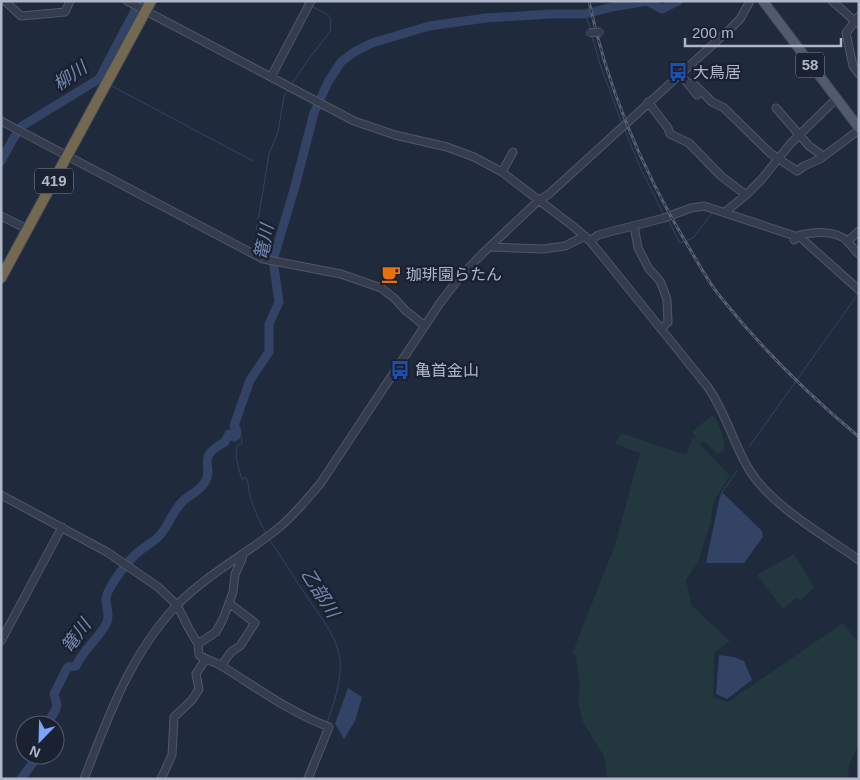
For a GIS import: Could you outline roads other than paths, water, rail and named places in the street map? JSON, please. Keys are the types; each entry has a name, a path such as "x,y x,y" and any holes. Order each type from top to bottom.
{"highway":[{"name":"419","path":"1,278 143,10 151,1"}],"main road":[{"name":"58","path":"763,1 859,129"}],"street":[{"path":"5,1 21,16 64,12 70,1"},
{"path":"127,1 294,90 367,126 466,153 502,172 588,238 714,394 746,464 759,483 781,504 859,560"},
{"path":"271,78 311,1"},
{"path":"84,779 118,692 133,664 156,630 177,606 210,576 290,518 320,484 425,326 460,277 538,201 549,194 737,22 750,1"},
{"path":"832,1 857,20 846,32 853,66 859,74"},
{"path":"589,33 601,32"},
{"path":"680,74 697,95"},
{"path":"689,83 696,86 712,102 724,108 770,153 797,170 823,156 859,129"},
{"path":"725,212 746,195 800,135 836,99"},
{"path":"648,102 668,128 670,134 694,147 721,176 746,195"},
{"path":"776,108 808,146 823,156"},
{"path":"1,121 262,259 341,274 381,288 425,326"},
{"path":"502,172 513,152"},
{"path":"490,247 544,249 565,246 704,206 795,238 801,238 859,290"},
{"path":"1,216 27,229"},
{"path":"634,226 638,248 649,269 660,281 667,300 668,322 661,329"},
{"path":"848,241 859,231"},
{"path":"795,238 815,232 835,235 848,241 850,247 859,254"},
{"path":"1,494 114,557 158,587 177,606 198,644 199,655 205,660 220,666 271,699 329,727 308,779"},
{"path":"1,641 62,527"},
{"path":"198,644 216,632 223,619 242,554"},
{"path":"220,666 231,652 240,646 255,622 229,603"},
{"path":"162,779 172,755 174,717 192,700 199,689 196,674 205,660"}],"water":[{"path":"723,493 762,531 763,537 744,563 706,563 719,500"},
{"path":"719,655 734,657 744,661 752,680 727,699 716,694"},
{"path":"348,688 362,697 355,721 344,739 335,724"}],"waterway":[{"name":"柳川","path":"1,161 22,126 99,79 140,1"},
{"path":"302,1 307,4"},
{"name":"篭川","path":"52,715 57,705 54,694 66,670 68,667 76,666 107,622 107,596 116,578 135,555 161,534 182,502 203,485 207,476 207,462 210,453 225,442 229,434 234,437 236,436 237,431 234,426 250,380 269,352 269,324 279,302 273,260 314,113 328,82 341,62 354,52 372,43 429,26 486,18 585,14 647,1 662,9 678,1"},
{"path":"291,85 330,32 331,19 327,14 311,6"},
{"path":"585,14 591,30"},
{"path":"592,36 622,124"},
{"path":"110,85 253,161"},
{"path":"254,245 269,154 278,132 284,96 288,90"},
{"path":"625,130 639,165 664,215"},
{"path":"668,220 680,243 693,238 712,213"},
{"path":"731,219 744,223"},
{"path":"749,447 858,294 833,271"},
{"name":"乙部川","path":"237,431 241,435 242,443 238,445 236,452 239,471 242,479 245,477 248,482 253,506 266,533"},
{"path":"720,497 737,471"},
{"name":"乙部川","path":"269,539 325,623 338,651 340,659 339,683 327,723"},
{"name":"乙部川","path":"303,779 321,738"},
{"name":"篭川","path":"21,779 31,765"}],"railway":[{"path":"589,1 606,65 628,128 656,188 704,274 738,319 771,355 805,389 859,437"}],"place":[{"name":"大鳥居","path":"678,72"},
{"name":"珈琲園らたん","path":"391,274"},
{"name":"亀首金山","path":"400,370"}]}
